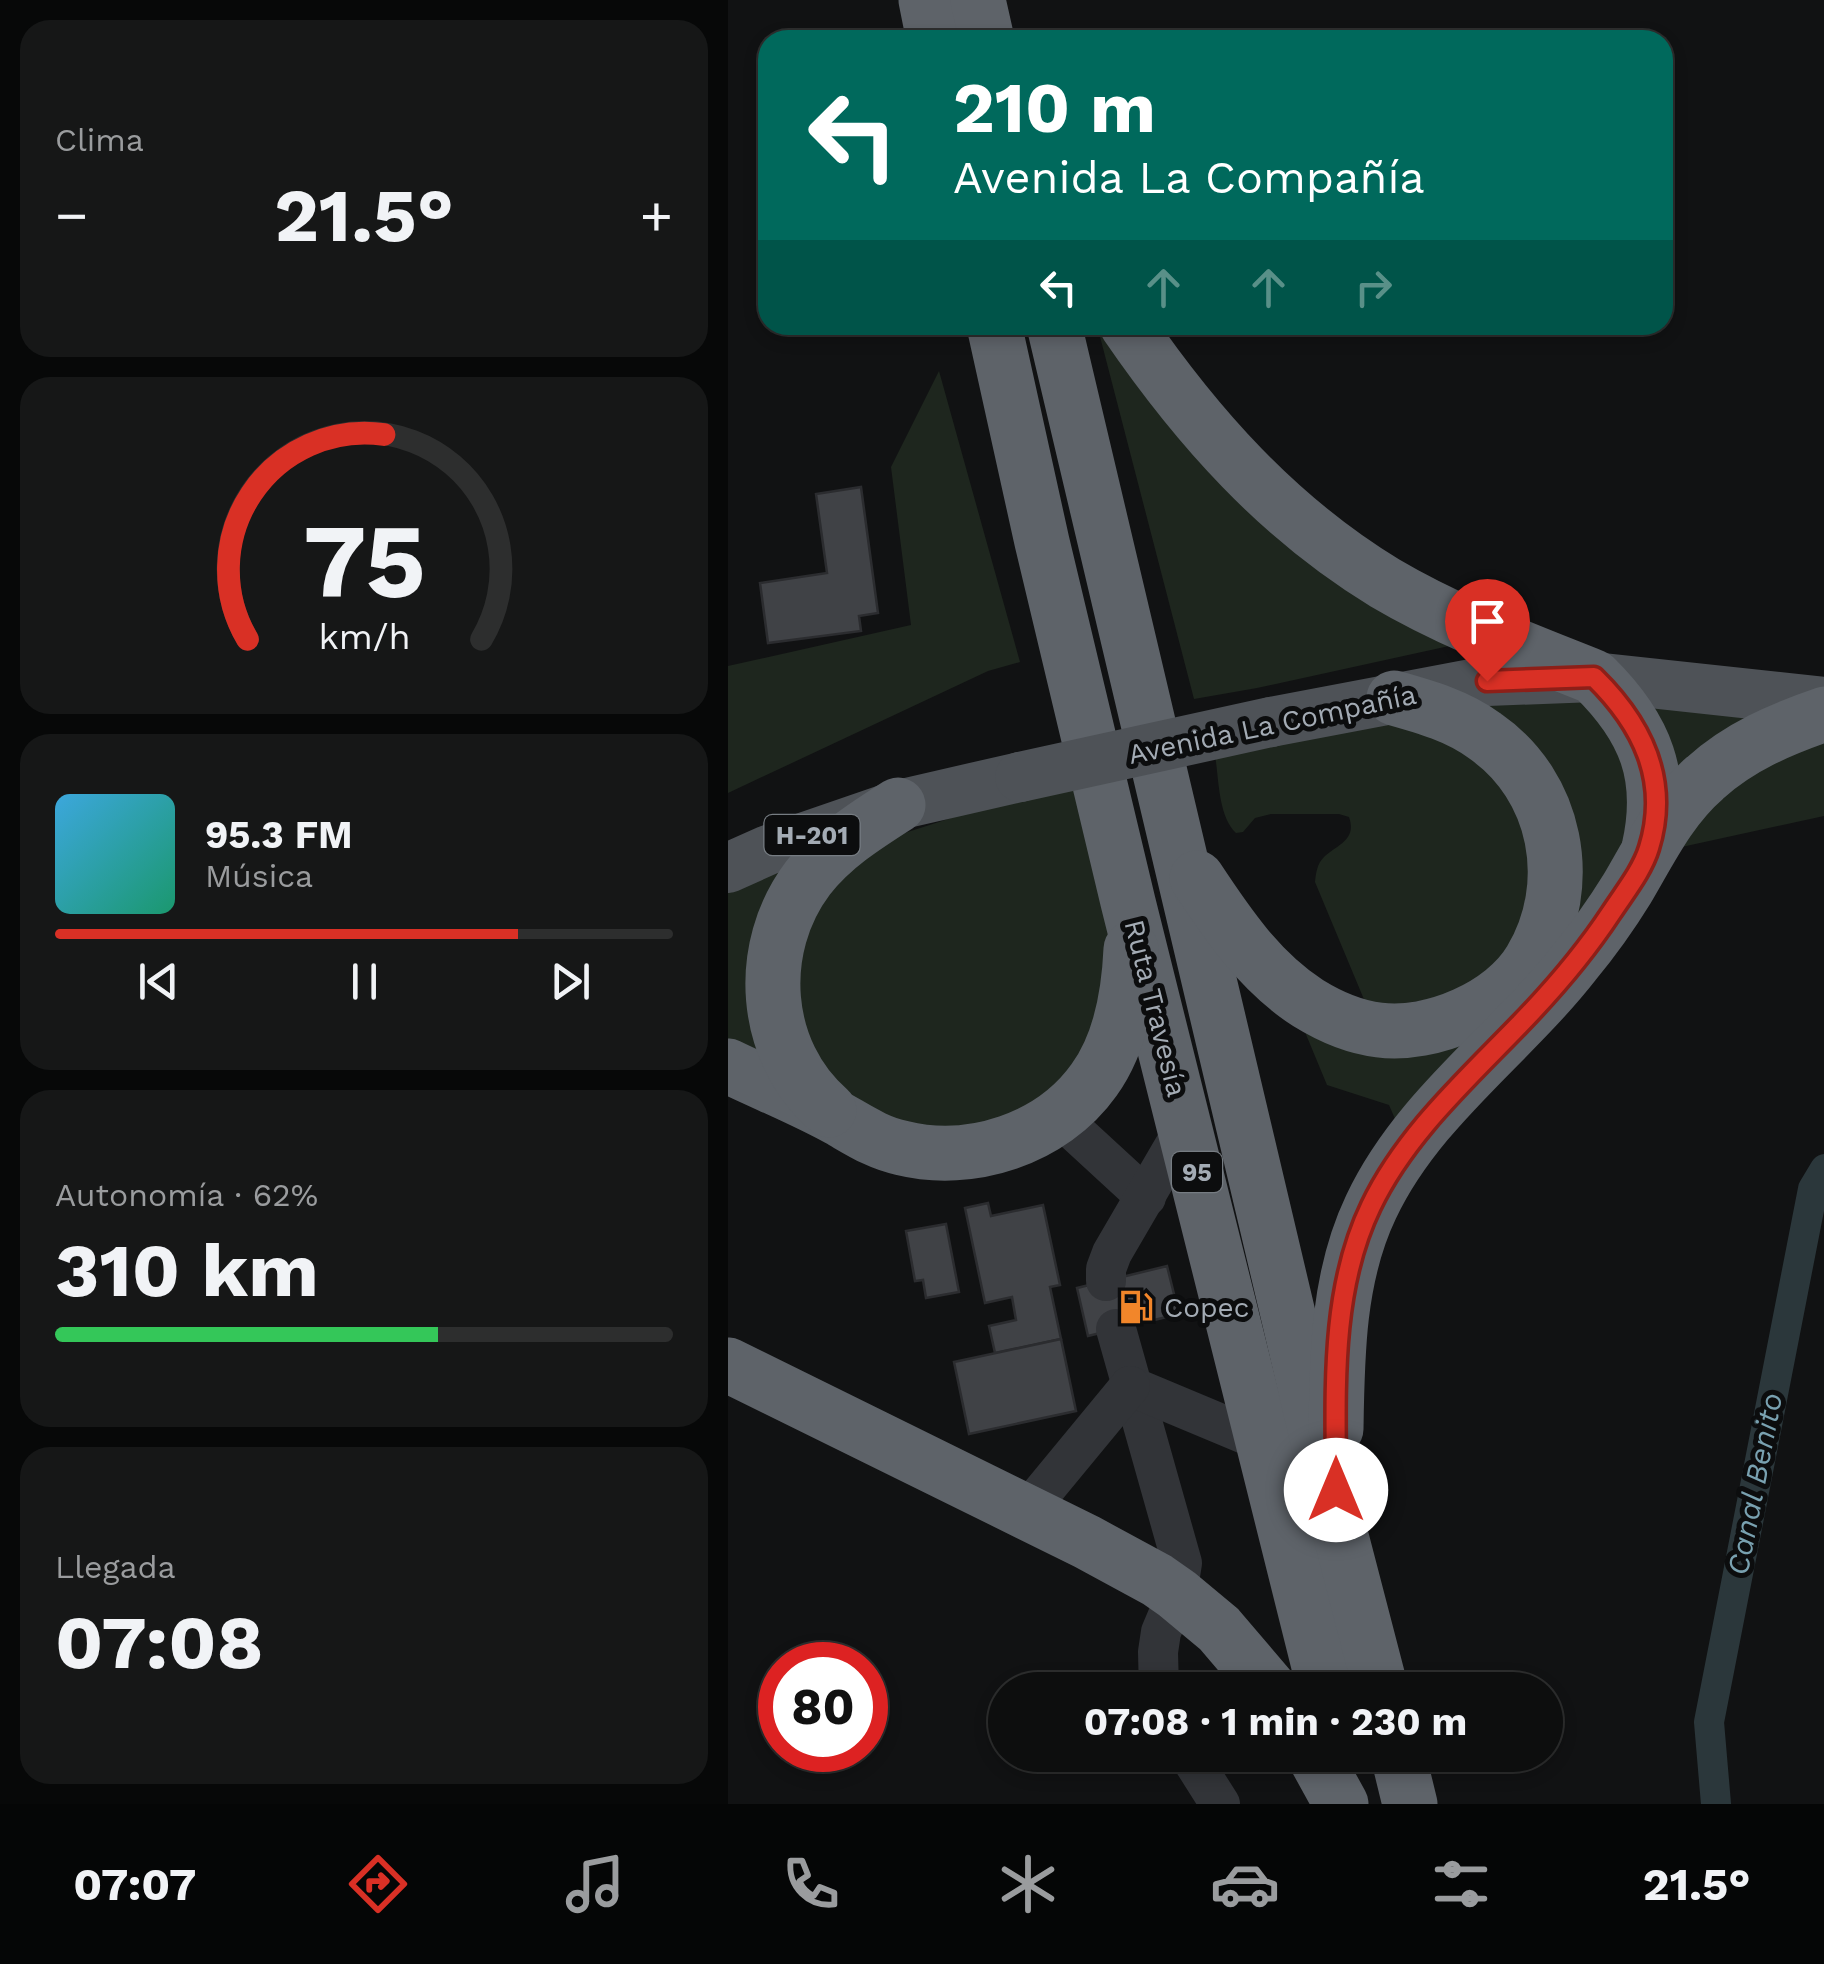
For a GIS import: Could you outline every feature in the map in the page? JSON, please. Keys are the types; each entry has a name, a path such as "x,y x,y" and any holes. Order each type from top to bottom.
{"highway":[{"path":"926,0 932,30"},
{"path":"978,0 985,30"},
{"name":"Ruta Travesía","path":"996,335 1128,902 1321,1672"},
{"name":"Ruta Travesía","path":"1056,335 1336,1518 1376,1672"},
{"path":"1134,335 1202,426 1244,472 1337,550 1386,584 1450,617 1594,677 1636,726 1650,759 1656,798 1648,851"},
{"path":"1178,848 1222,916 1256,958 1299,996 1335,1017 1381,1030 1416,1029 1459,1017 1494,998 1531,960 1546,926 1556,870 1548,818 1524,772 1483,734 1445,714 1394,698"},
{"path":"1336,1518 1336,1392 1344,1300 1353,1250 1370,1207 1414,1137 1572,967 1690,792 1725,761 1770,735 1824,714"},
{"path":"839,1119 806,1085 783,1043 773,1008 774,953 791,905 810,876 856,832 898,806"},
{"path":"728,1066 866,1136 900,1148 948,1153 996,1147 1027,1135 1058,1116 1085,1092 1096,1078 1120,1023 1130,979 1128,902"},
{"path":"728,1365 1129,1564 1178,1594 1219,1630 1256,1672"},
{"path":"1323,1772 1341,1804"},
{"path":"1347,1772 1356,1804"},
{"path":"1402,1772 1410,1804"}],"main road":[{"name":"Avenida La Compañía","path":"898,806 1271,722 1487,681 1594,677 1824,702"},
{"name":"H-201","path":"728,868 768,850 898,806"}],"lane":[{"path":"1058,1116 1146,1196"},
{"path":"1106,1281 1112,1253 1186,1126"},
{"path":"1116,1330 1182,1563 1178,1594 1168,1612 1160,1642 1157,1672"},
{"path":"1130,1386 1264,1442"},
{"path":"1026,1512 1130,1386"},
{"path":"1200,1772 1220,1804"}],"shaded area":[{"path":"1100,335 1121,335 1472,641 1194,699"},
{"path":"939,371 1020,662 988,671 728,793 728,666 911,625 891,467"},
{"path":"1574,694 1628,743 1627,858 1402,1135 1389,1105 1327,1085 1300,1020 1390,1044 1569,908 1451,699"},
{"path":"1644,703 1765,716 1675,787"},
{"path":"1381,723 1458,739 1530,818 1526,927 1470,993 1368,1009 1315,882 1322,860 1348,836 1349,817 1271,814 1255,818 1243,832 1236,833 1222,807 1215,755"},
{"path":"1824,727 1824,816 1677,848 1729,769"},
{"path":"1076,785 1111,948 1080,1075 972,1138 851,1108 794,1022 804,914 886,839 973,811"},
{"path":"791,850 772,1051 728,1052 728,878"}],"building":[{"path":"861,487 878,613 859,616 861,631 768,643 760,583 827,573 816,494"},
{"path":"988,1203 991,1216 1043,1205 1060,1285 1050,1287 1061,1339 995,1353 989,1326 1016,1320 1012,1297 985,1303 965,1208"},
{"path":"946,1224 959,1292 926,1298 923,1280 915,1281 906,1231"},
{"path":"1167,1266 1179,1314 1088,1336 1077,1288"},
{"path":"1061,1339 1076,1411 969,1434 954,1362"}],"waterway":[{"name":"Canal Benito","path":"1716,1804 1709,1722 1813,1189 1825,1169"}],"place":[{"name":"Copec","path":"1136,1307"}],"route":[{"path":"1336,1490 1336,1392 1344,1300 1353,1250 1370,1207 1414,1137 1550,993 1590,943 1648,851 1654,828 1654,778 1644,743 1625,710 1594,677 1487,681"}]}
